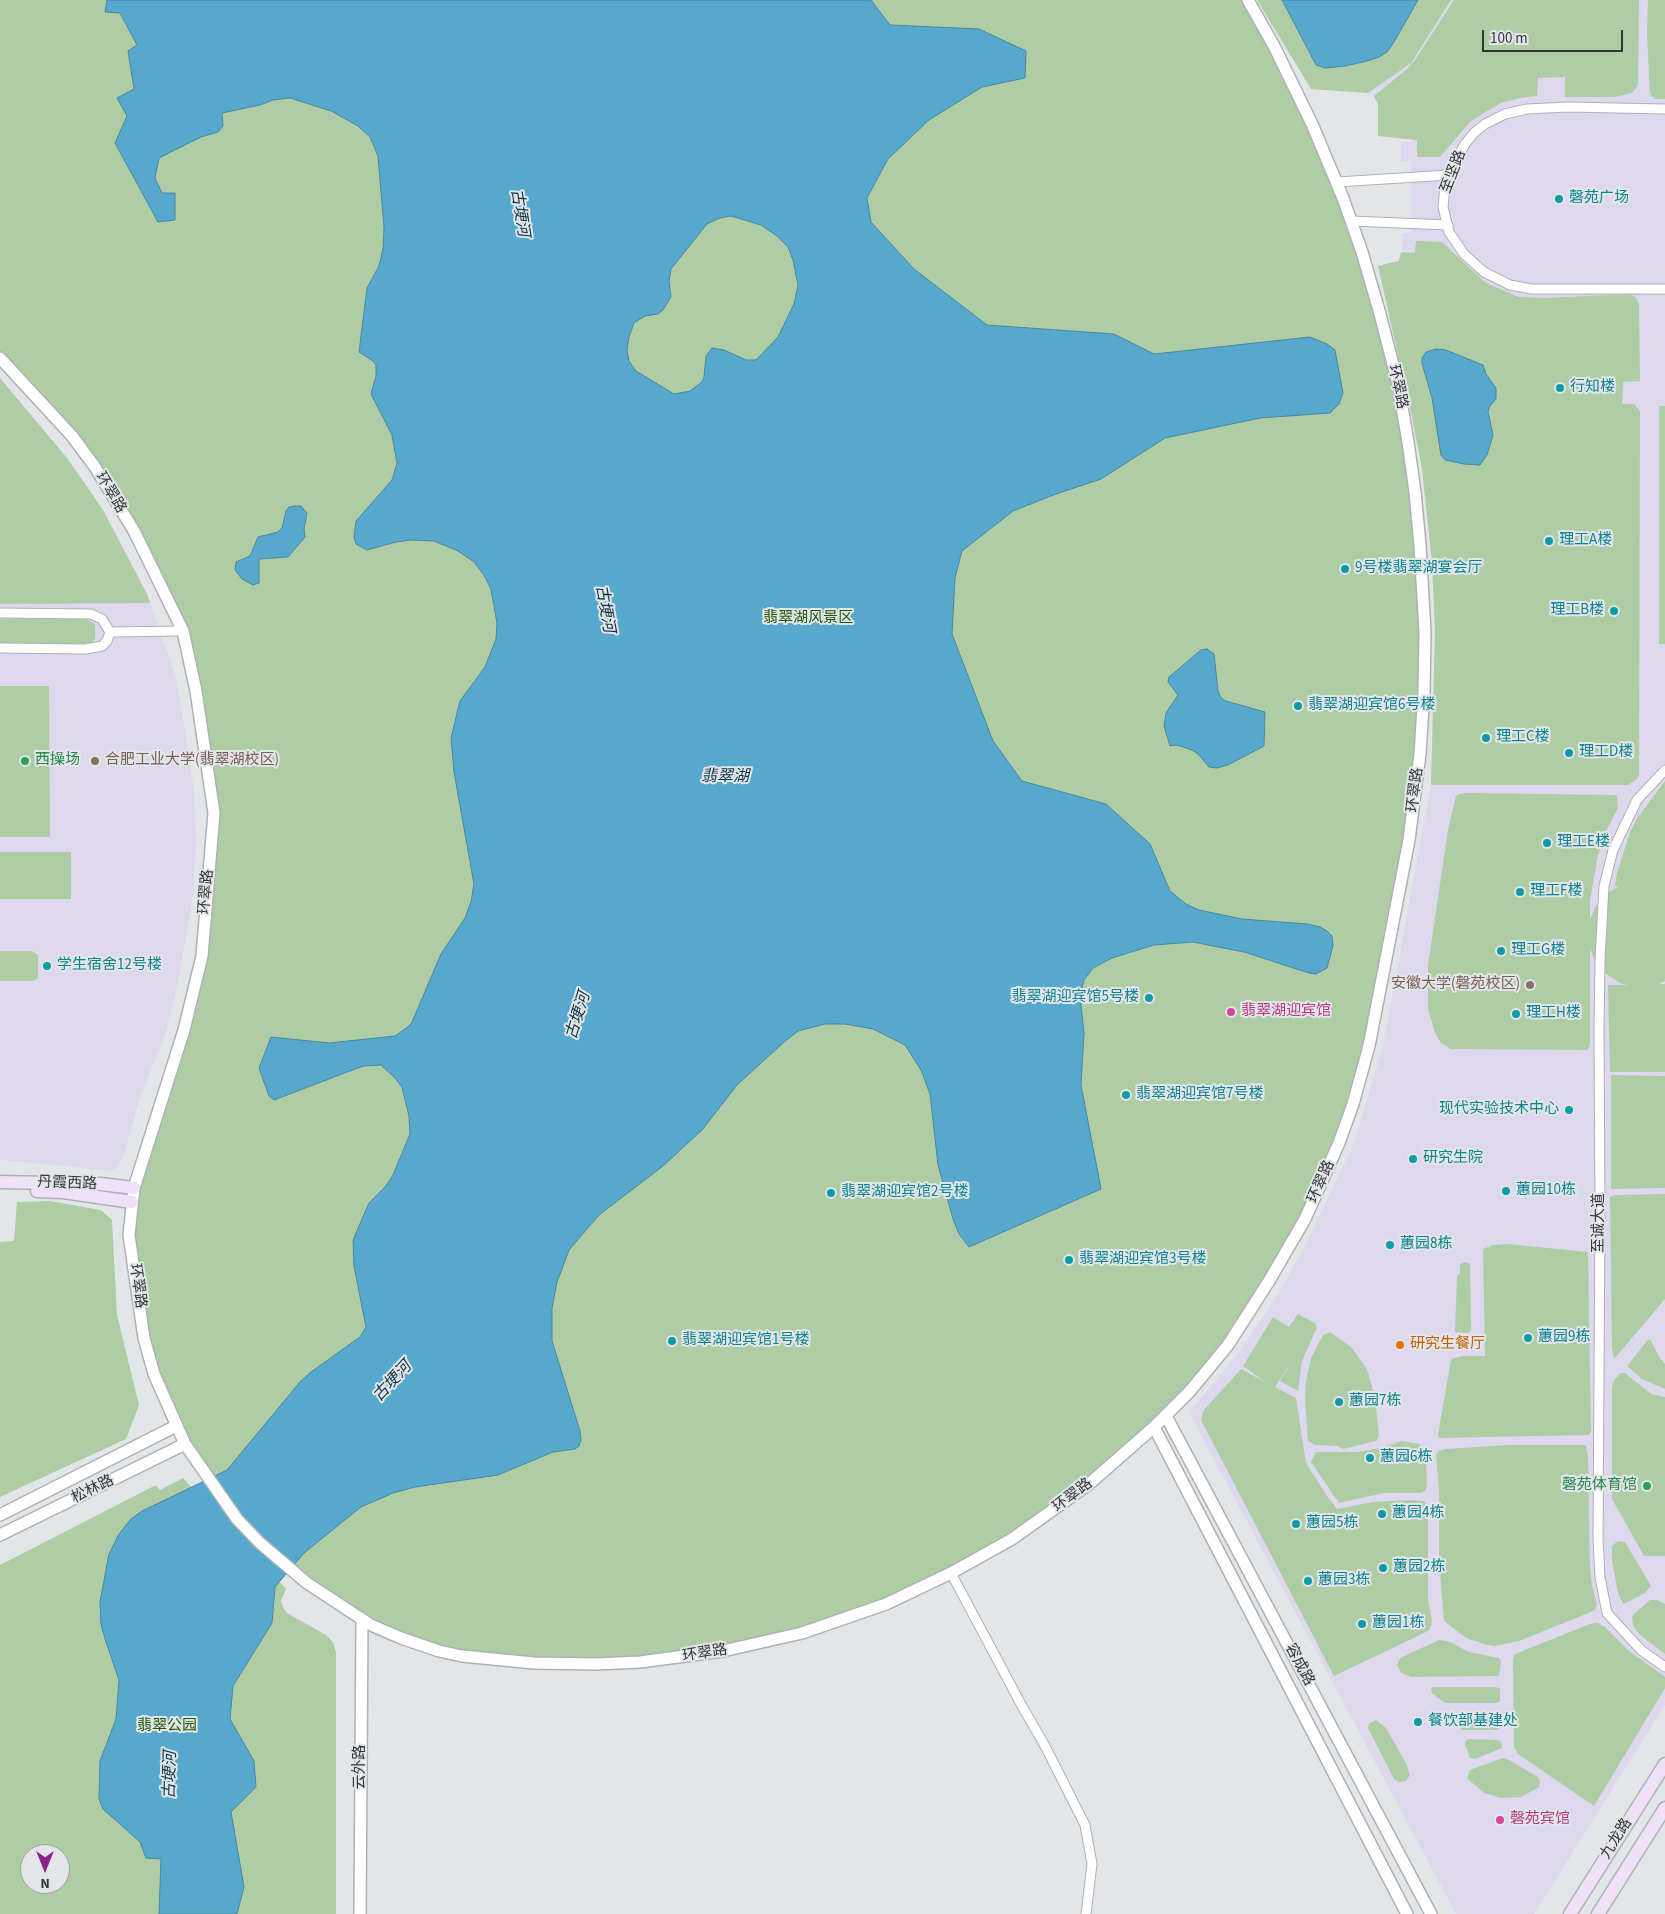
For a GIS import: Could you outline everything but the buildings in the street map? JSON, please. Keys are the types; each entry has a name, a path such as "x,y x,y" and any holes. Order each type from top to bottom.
{"main road":[{"name":"丹霞西路","path":"0,1182 100,1184 134,1188"},
{"name":"丹霞西路","path":"0,1189 63,1192 132,1202"},
{"name":"九龙路","path":"1570,1914 1665,1764"},
{"name":"九龙路","path":"1598,1914 1665,1808"}],"street":[{"name":"环翠路","path":"0,358 72,436 95,466 134,531 183,631 196,691 214,814 202,956 184,1030 134,1188 129,1235 144,1338 154,1374 185,1444 237,1519 307,1583 362,1619 401,1638 440,1651 462,1656 559,1664 640,1662 722,1651 802,1633 886,1604 951,1574 1012,1539 1065,1503 1108,1469 1166,1416 1190,1391 1228,1345 1289,1248 1328,1170 1353,1104 1369,1046 1409,840 1420,754 1424,691 1424,604 1411,458 1398,384 1372,284 1351,221 1337,182 1296,90 1248,0"},
{"name":"至坚路","path":"1665,109 1568,107 1527,109 1505,114 1485,124 1465,144 1449,175 1444,197 1445,216 1457,245 1477,266 1492,277 1510,285 1532,288 1665,289"},
{"path":"1337,182 1449,175"},
{"path":"1351,221 1448,225"},
{"path":"0,613 91,614 102,619 110,632"},
{"path":"110,632 183,631"},
{"path":"0,648 86,649 105,644 110,632"},
{"name":"至诚大道","path":"1665,770 1637,800 1613,850 1604,886 1599,1015 1598,1561 1607,1612 1641,1650 1665,1667"},
{"name":"容成路","path":"1166,1416 1431,1914"},
{"name":"松林路","path":"0,1515 176,1426"},
{"name":"容成路","path":"1154,1428 1407,1914"},
{"name":"松林路","path":"0,1535 185,1444"},
{"path":"951,1574 1022,1706 1046,1746 1085,1825 1092,1864 1086,1914"},
{"name":"云外路","path":"360,1914 362,1619"}],"shaded area":[{"name":"安徽大学(磬苑校区)","path":"1257,0 1665,0 1665,1705 1534,1914 1456,1914 1192,1418 1191,1410 1237,1355 1276,1298 1307,1242 1354,1143 1383,1045 1431,785 1435,630 1432,562 1422,469 1378,266 1399,261 1401,252 1411,252 1402,250 1403,233 1411,233 1411,161 1401,161 1401,142 1411,142 1411,140 1378,136 1378,105 1374,96 1368,93 1311,89"},
{"name":"合肥工业大学(翡翠湖校区)","path":"0,378 67,458 103,510 147,594 176,677 194,791 196,841 193,896 178,983 165,1035 140,1098 123,1158 114,1171 0,1160"}],"green space":[{"name":"翡翠湖风景区","path":"0,0 1248,0 1329,161 1398,384 1424,604 1415,798 1353,1104 1289,1248 1190,1391 1037,1523 869,1611 682,1658 494,1660 401,1638 307,1583 198,1463 154,1374 129,1235 132,1202 200,970 214,813 183,631 95,467 0,358"},
{"path":"1257,0 1282,0 1310,55 1320,67 1394,42 1418,0 1451,0 1411,63 1368,93 1311,89"},
{"path":"1454,0 1639,0 1638,86 1632,93 1615,97 1565,97 1565,77 1538,78 1537,96 1501,103 1484,113 1470,122 1440,157 1417,157 1417,140 1378,136 1378,105 1374,96 1415,60"},
{"path":"1648,0 1665,0 1665,99 1654,99 1650,94 1647,33"},
{"path":"1416,241 1442,242 1486,283 1519,297 1545,298 1629,294 1636,297 1639,304 1640,381 1623,382 1622,404 1634,404 1640,411 1639,775 1637,779 1628,785 1431,785 1435,630 1432,562 1422,469 1378,266 1399,261 1401,252 1415,253"},
{"path":"0,378 67,458 103,510 150,603 0,604"},
{"path":"1659,406 1665,406 1665,644 1659,644"},
{"path":"0,619 86,619 95,624 95,638 88,645 0,645"},
{"name":"西操场","path":"0,686 49,686 50,837 0,837"},
{"path":"1665,781 1665,981 1659,984 1665,984 1665,1072 1610,1072 1608,985 1627,985 1620,983 1605,973 1594,959 1590,948 1590,1046 1587,1050 1451,1049 1441,1043 1435,1033 1428,1009 1428,965 1448,830 1456,796 1468,793 1617,795 1618,808 1605,833 1598,855 1590,900 1590,920 1595,907 1606,894 1618,887 1615,886 1617,873 1630,832 1638,817"},
{"path":"0,852 71,852 71,899 0,899"},
{"path":"0,951 32,951 38,955 38,978 33,981 0,981"},
{"path":"1611,1075 1665,1076 1665,1188 1611,1189"},
{"path":"1665,1194 1665,1299 1614,1359 1612,1348 1610,1197 1615,1195"},
{"path":"50,1201 101,1210 112,1220 117,1315 139,1405 126,1439 0,1497 0,1242 14,1241 17,1202"},
{"path":"1507,1244 1588,1252 1591,1432 1589,1435 1439,1438 1451,1359 1462,1356 1485,1356 1483,1249 1493,1245"},
{"path":"1465,1262 1470,1264 1471,1330 1469,1333 1455,1332 1457,1276 1460,1273 1460,1264"},
{"path":"1298,1314 1315,1323 1317,1327 1302,1361 1298,1391 1280,1381 1292,1361 1275,1387 1296,1398 1306,1463 1327,1496 1337,1509 1373,1502 1412,1500 1424,1501 1428,1507 1428,1599 1432,1621 1429,1630 1334,1676 1201,1420 1204,1410 1241,1369 1265,1382 1243,1366 1273,1317 1289,1327"},
{"path":"1330,1332 1351,1347 1367,1369 1375,1397 1379,1436 1376,1441 1343,1449 1337,1446 1315,1445 1308,1441 1305,1401 1306,1380 1311,1358 1323,1335"},
{"path":"1650,1339 1665,1364 1665,1389 1642,1379 1627,1366"},
{"path":"1621,1373 1625,1373 1651,1394 1665,1397 1665,1556 1644,1556 1612,1499 1612,1387 1614,1380"},
{"path":"1402,1441 1419,1444 1422,1447 1426,1463 1427,1486 1425,1491 1421,1493 1384,1493 1339,1503 1311,1462 1316,1452 1357,1452 1381,1448"},
{"path":"1508,1445 1586,1446 1588,1455 1590,1568 1597,1604 1595,1610 1591,1612 1519,1641 1495,1646 1466,1638 1444,1621 1439,1559 1439,1492 1436,1455 1439,1451 1446,1449"},
{"name":"翡翠公园","path":"183,1478 286,1589 281,1601 287,1613 326,1635 333,1642 336,1652 336,1914 0,1914 0,1565 156,1485 160,1490"},
{"path":"1618,1541 1625,1542 1651,1586 1645,1593 1624,1604 1617,1588 1612,1561 1612,1546"},
{"path":"1650,1600 1657,1600 1665,1604 1665,1654 1639,1634 1633,1626 1632,1617"},
{"path":"1598,1623 1605,1627 1629,1651 1665,1677 1665,1688 1594,1806 1518,1754 1514,1748 1513,1659 1515,1654 1590,1624"},
{"path":"1439,1640 1448,1641 1469,1652 1499,1658 1501,1662 1499,1676 1411,1677 1401,1673 1397,1665 1400,1658"},
{"path":"1433,1687 1496,1687 1500,1689 1500,1701 1498,1703 1445,1703 1432,1693 1431,1689"},
{"path":"1455,1713 1497,1713 1501,1718 1500,1728 1496,1730 1462,1730 1454,1718"},
{"path":"1376,1720 1386,1728 1406,1763 1410,1775 1406,1781 1399,1782 1394,1779 1368,1728 1369,1724"},
{"path":"1466,1740 1498,1740 1501,1742 1502,1748 1475,1759 1470,1758 1465,1744"},
{"path":"1503,1758 1538,1777 1540,1781 1539,1787 1521,1797 1501,1798 1484,1793 1467,1778 1470,1770"}],"water":[{"name":"翡翠湖","path":"107,0 871,0 890,25 979,29 1026,51 1025,78 982,87 929,120 888,159 867,198 871,222 914,269 987,325 1114,334 1154,354 1310,337 1327,344 1335,350 1343,393 1339,404 1330,413 1260,418 1165,438 1101,479 1013,511 962,551 955,578 952,634 993,741 1022,781 1106,804 1150,844 1170,891 1186,904 1199,910 1242,919 1307,924 1327,931 1332,936 1333,946 1327,968 1316,974 1309,973 1244,952 1193,942 1154,945 1112,958 1093,968 1084,980 1080,996 1084,1033 1081,1085 1101,1189 969,1247 959,1234 953,1219 938,1165 930,1094 921,1070 905,1045 873,1029 845,1024 825,1024 798,1031 783,1043 737,1085 702,1130 663,1166 599,1215 569,1250 557,1282 552,1308 552,1341 580,1431 581,1440 579,1446 575,1449 553,1452 498,1475 415,1487 393,1493 361,1507 304,1553 275,1587 272,1623 233,1686 230,1719 254,1761 256,1787 231,1812 244,1887 237,1914 159,1914 161,1859 146,1858 140,1842 103,1809 99,1799 100,1761 116,1719 119,1680 101,1624 100,1602 109,1554 119,1534 131,1519 142,1511 227,1470 300,1382 360,1337 366,1327 354,1266 353,1240 369,1203 385,1187 393,1175 410,1134 409,1116 402,1087 381,1065 363,1066 274,1100 269,1096 259,1068 271,1037 329,1043 386,1037 395,1036 412,1022 441,954 465,918 471,902 474,884 454,772 451,738 460,701 485,667 496,639 497,623 491,589 484,575 474,562 458,551 434,541 412,540 396,542 367,550 356,544 354,537 356,521 392,480 397,463 392,435 371,394 376,376 376,365 359,352 367,288 379,266 383,249 384,227 378,156 370,137 358,126 331,111 290,98 273,100 260,105 222,113 223,126 218,132 201,137 159,158 155,178 162,193 175,193 175,220 158,222 115,143 127,116 117,98 134,89 128,51 137,45 120,13 105,12","holes":["731,216 761,225 777,236 788,247 793,260 798,285 794,304 778,337 756,360 746,360 724,350 712,348 706,356 702,382 690,391 674,394 636,371 629,361 627,350 634,323 645,316 658,314 663,310 671,297 669,282 671,269 707,224 720,218"]},
{"path":"1282,0 1418,0 1387,52 1367,61 1325,68 1316,65"},
{"path":"1436,349 1446,350 1483,365 1486,374 1496,388 1496,399 1488,412 1493,435 1487,455 1480,465 1445,460 1441,455 1432,398 1422,363 1422,358 1426,352"},
{"path":"301,506 307,513 304,529 305,537 288,557 259,559 259,583 253,585 242,579 235,570 236,562 250,556 258,537 278,532 282,528 286,511 289,507"},
{"path":"1207,649 1214,654 1218,691 1221,698 1265,712 1264,746 1228,765 1217,768 1209,767 1192,750 1177,745 1170,746 1164,726 1166,713 1178,695 1168,682 1169,677 1201,650"}],"place":[{"name":"磬苑广场","path":"1559,199"},
{"name":"行知楼","path":"1560,388"},
{"name":"理工A楼","path":"1549,541"},
{"name":"9号楼翡翠湖宴会厅","path":"1345,569"},
{"name":"理工B楼","path":"1614,611"},
{"name":"翡翠湖迎宾馆6号楼","path":"1298,706"},
{"name":"理工C楼","path":"1486,738"},
{"name":"理工D楼","path":"1569,753"},
{"name":"西操场","path":"25,761"},
{"name":"合肥工业大学(翡翠湖校区)","path":"95,761"},
{"name":"理工E楼","path":"1547,843"},
{"name":"理工F楼","path":"1520,892"},
{"name":"理工G楼","path":"1501,951"},
{"name":"学生宿舍12号楼","path":"47,966"},
{"name":"安徽大学(磬苑校区)","path":"1530,985"},
{"name":"翡翠湖迎宾馆5号楼","path":"1149,998"},
{"name":"翡翠湖迎宾馆","path":"1231,1012"},
{"name":"理工H楼","path":"1516,1014"},
{"name":"翡翠湖迎宾馆7号楼","path":"1126,1095"},
{"name":"现代实验技术中心","path":"1569,1110"},
{"name":"研究生院","path":"1413,1159"},
{"name":"蕙园10栋","path":"1506,1191"},
{"name":"翡翠湖迎宾馆2号楼","path":"831,1193"},
{"name":"蕙园8栋","path":"1390,1245"},
{"name":"翡翠湖迎宾馆3号楼","path":"1069,1260"},
{"name":"蕙园9栋","path":"1528,1338"},
{"name":"翡翠湖迎宾馆1号楼","path":"672,1341"},
{"name":"研究生餐厅","path":"1400,1345"},
{"name":"蕙园7栋","path":"1339,1402"},
{"name":"蕙园6栋","path":"1370,1458"},
{"name":"磬苑体育馆","path":"1647,1486"},
{"name":"蕙园4栋","path":"1382,1514"},
{"name":"蕙园5栋","path":"1296,1524"},
{"name":"蕙园2栋","path":"1383,1568"},
{"name":"蕙园3栋","path":"1308,1581"},
{"name":"蕙园1栋","path":"1362,1624"},
{"name":"餐饮部基建处","path":"1418,1722"},
{"name":"磬苑宾馆","path":"1500,1820"}],"water label":[{"name":"古埂河","path":"519,213"},
{"name":"古埂河","path":"604,609"},
{"name":"古埂河","path":"579,1016"},
{"name":"古埂河","path":"393,1382"},
{"name":"古埂河","path":"171,1775"}]}
